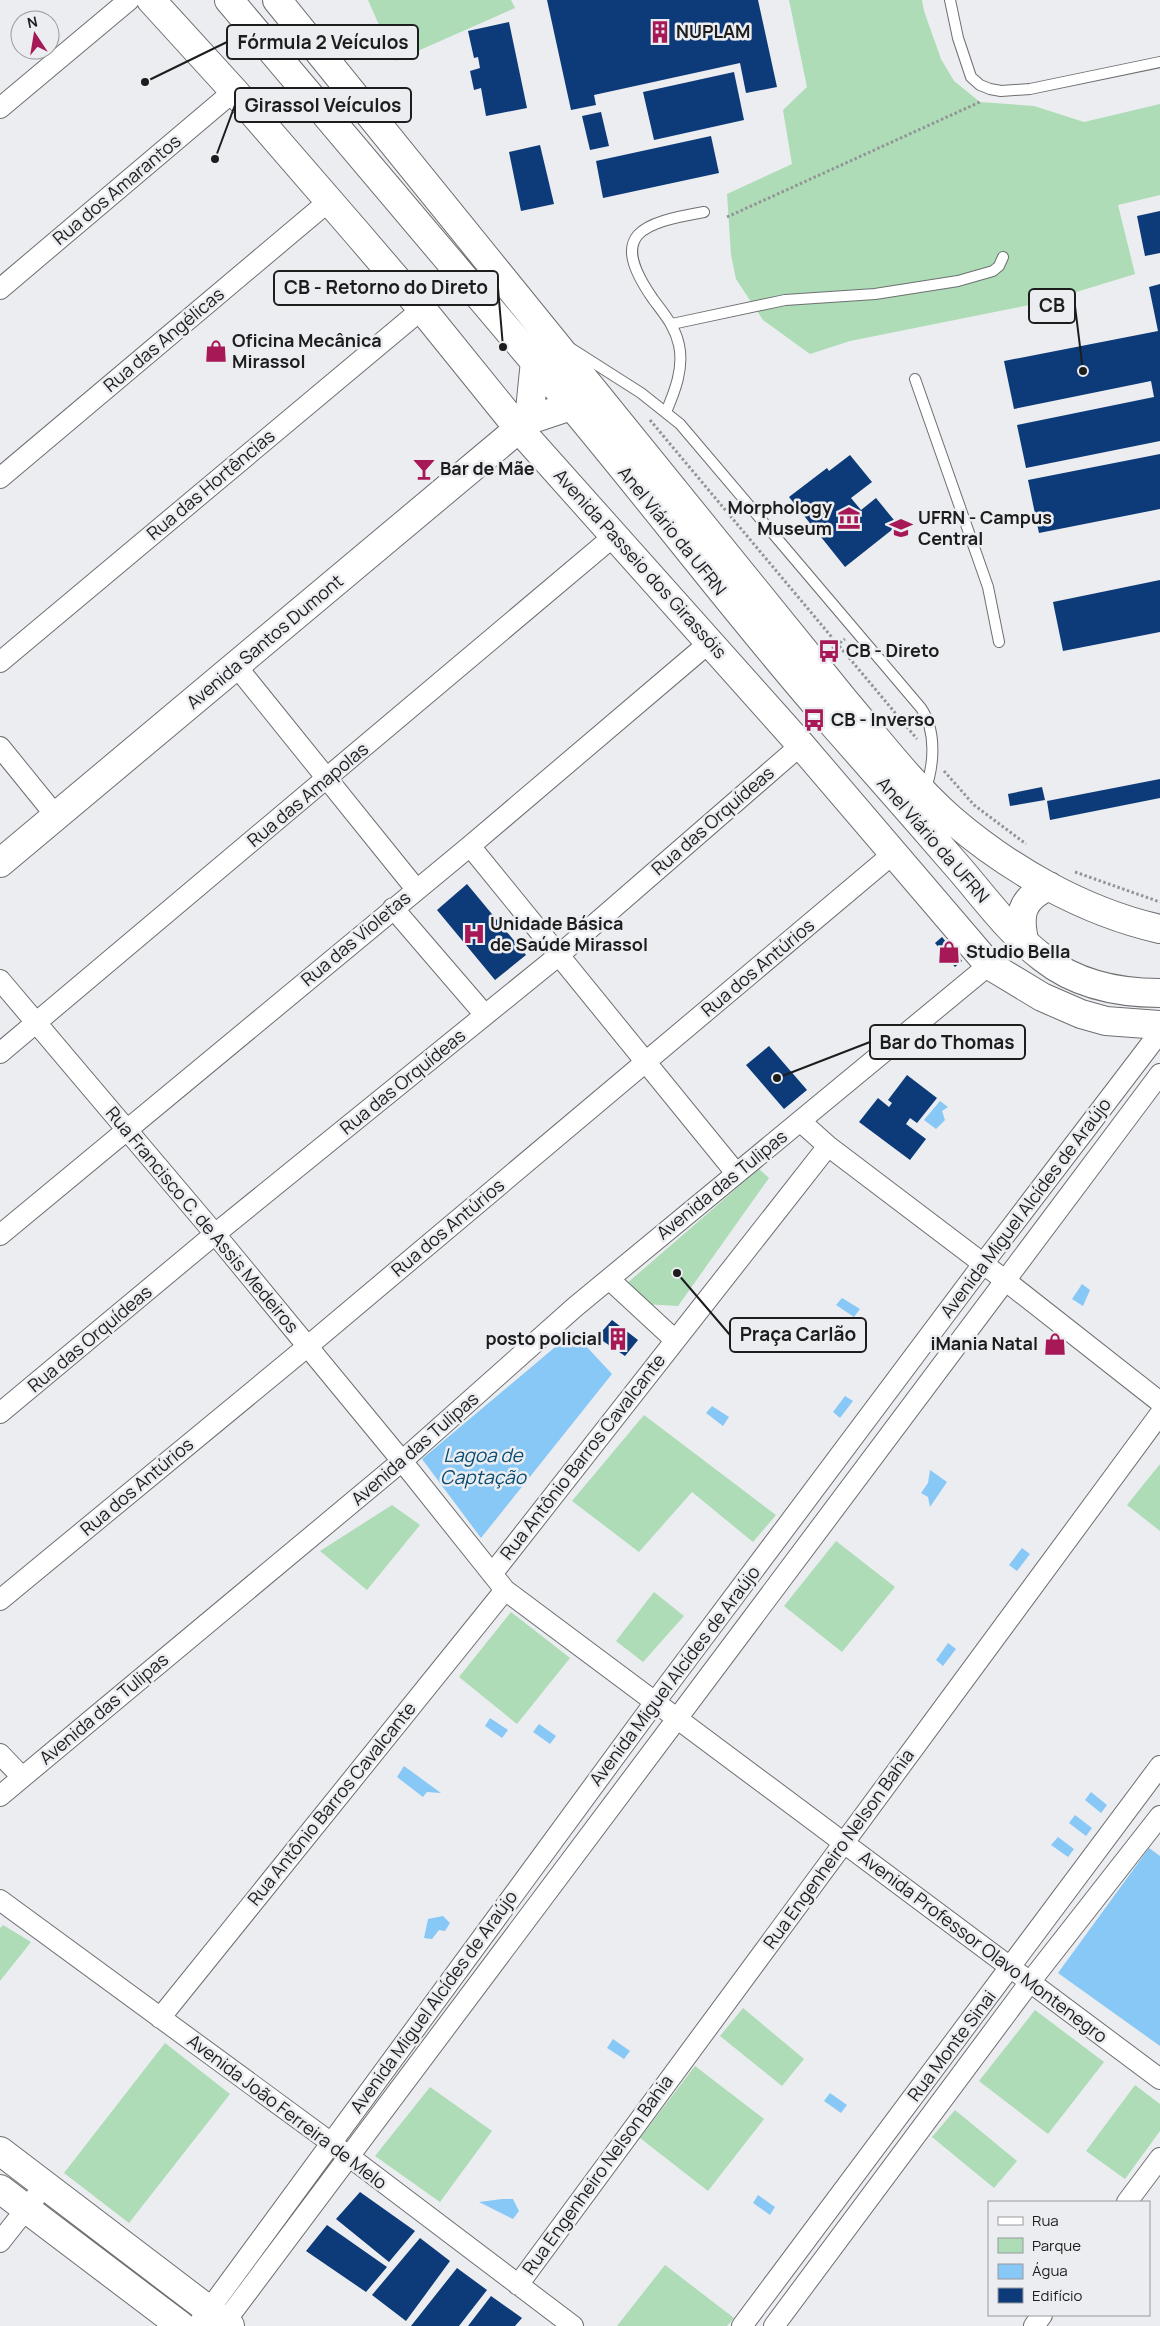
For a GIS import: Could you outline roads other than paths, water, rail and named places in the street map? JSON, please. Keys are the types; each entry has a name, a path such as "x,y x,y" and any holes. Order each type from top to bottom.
{"main road":[{"name":"Avenida Passeio dos Girassóis","path":"150,0 234,91 524,425 614,536 801,745 989,965 1042,997 1081,1014 1106,1021 1160,1025"},
{"path":"235,7 257,12 266,8 270,0"},
{"name":"Anel Viário da UFRN","path":"277,0 309,42 844,700 925,792 950,818 983,844 1049,886 1156,931"},
{"name":"Anel Viário da UFRN","path":"235,7 534,361 794,680 1003,922 1047,962 1072,976 1098,987 1155,988"},
{"path":"285,66 287,54 292,47 309,42"},
{"path":"524,425 534,361"},
{"name":"Avenida Santos Dumont","path":"0,863 237,667 524,425 571,406"},
{"path":"1025,944 1022,931 1023,909 1032,896 1049,886"},
{"path":"0,2151 216,2322"},
{"path":"0,2189 181,2326"}],"street":[{"path":"0,108 129,0"},
{"name":"Rua dos Amarantos","path":"0,289 234,91"},
{"name":"Rua das Angélicas","path":"0,478 329,201"},
{"name":"Rua das Hortências","path":"0,662 422,308"},
{"name":"Rua das Amapolas","path":"0,1053 327,780 614,536"},
{"name":"Rua das Violetas","path":"0,1236 127,1128 470,846 710,642"},
{"path":"237,667 416,889"},
{"name":"Rua das Orquídeas","path":"0,1413 215,1234 558,956 801,745"},
{"path":"0,747 56,816"},
{"path":"470,846 736,1173"},
{"name":"Rua dos Antúrios","path":"0,1600 308,1346 894,853"},
{"path":"393,908 485,1015"},
{"name":"Avenida das Tulipas","path":"0,1796 402,1461 608,1279 989,965"},
{"name":"Rua Francisco C. de Assis Medeiros","path":"0,980 127,1128 402,1461"},
{"name":"Avenida Miguel Alcídes de Araújo","path":"216,2322 330,2142 982,1264 1160,1032"},
{"name":"Avenida Miguel Alcídes de Araújo","path":"216,2322 350,2157 1160,1074"},
{"path":"800,1121 828,1146 1006,1281 1160,1402"},
{"name":"Rua Antônio Barros Cavalcante","path":"492,1574 828,1146"},
{"name":"Rua Antônio Barros Cavalcante","path":"608,1279 675,1340"},
{"name":"Rua Engenheiro Nelson Bahia","path":"518,2285 1160,1414"},
{"name":"Avenida Professor Olavo Montenegro","path":"402,1461 505,1590 1160,2079"},
{"name":"Rua Antônio Barros Cavalcante","path":"160,2018 505,1590"},
{"path":"0,1754 22,1777"},
{"name":"Rua Monte Sinai","path":"742,2326 1160,1766"},
{"name":"Rua Monte Sinai","path":"774,2326 1030,1982 1160,1816"},
{"name":"Avenida João Ferreira de Melo","path":"0,1900 330,2142 573,2326"},
{"path":"1127,2201 1160,2158"},
{"path":"0,2242 44,2185"}],"lane":[{"path":"950,0 958,38 971,77 980,85 990,89 1001,91 1030,89 1160,62"},
{"path":"666,412 676,389 680,369 680,346 672,324 639,278 631,257 633,240 645,228 664,219 704,212"},
{"path":"672,324 785,300 875,294 958,281 993,271 999,266 1003,256"},
{"path":"545,333 641,393 680,424 921,708 929,726 932,758 932,770 925,792"},
{"path":"915,379 988,588 999,642"}],"water":[{"path":"940,1101 948,1107 942,1111 945,1120 936,1129 924,1120"},
{"path":"1082,1284 1090,1290 1083,1306 1072,1299"},
{"path":"842,1298 860,1309 854,1317 836,1305"},
{"name":"Lagoa de Captação","path":"573,1332 612,1374 481,1538 422,1459"},
{"path":"845,1396 853,1401 840,1418 833,1412"},
{"path":"712,1406 729,1417 723,1426 706,1413"},
{"path":"930,1470 947,1482 930,1507 928,1497 921,1493 928,1483"},
{"path":"1022,1548 1030,1554 1017,1571 1009,1565"},
{"path":"948,1643 956,1649 943,1666 936,1660"},
{"path":"490,1718 508,1730 502,1738 485,1726"},
{"path":"539,1724 556,1736 550,1744 533,1732"},
{"path":"404,1766 441,1793 427,1792 423,1797 397,1777"},
{"path":"1091,1792 1107,1805 1101,1813 1085,1800"},
{"path":"1075,1815 1092,1828 1086,1836 1069,1823"},
{"path":"1058,1837 1074,1849 1068,1857 1051,1845"},
{"path":"1149,1848 1160,1856 1160,2046 1058,1973"},
{"path":"443,1916 450,1923 445,1931 439,1930 432,1939 424,1938 428,1919"},
{"path":"613,2039 630,2051 624,2059 607,2048"},
{"path":"830,2093 847,2105 841,2113 824,2101"},
{"path":"758,2195 775,2207 770,2215 753,2203"},
{"path":"513,2199 519,2211 513,2219 479,2202"}],"place":[{"name":"NUPLAM","path":"660,32"},
{"name":"Fórmula 2 Veículos","path":"145,82"},
{"name":"Girassol Veículos","path":"215,159"},
{"name":"CB - Retorno do Direto","path":"503,347"},
{"name":"Oficina Mecânica Mirassol","path":"216,351"},
{"name":"CB","path":"1083,371"},
{"name":"Bar de Mãe","path":"424,469"},
{"name":"Morphology Museum","path":"849,518"},
{"name":"UFRN - Campus Central","path":"901,528"},
{"name":"CB - Direto","path":"829,651"},
{"name":"CB - Inverso","path":"814,720"},
{"name":"Unidade Básica de Saúde Mirassol","path":"474,934"},
{"name":"Studio Bella","path":"949,952"},
{"name":"Bar do Thomas","path":"777,1078"},
{"name":"Praça Carlão","path":"677,1273"},
{"name":"posto policial","path":"618,1339"},
{"name":"iMania Natal","path":"1055,1344"}]}
